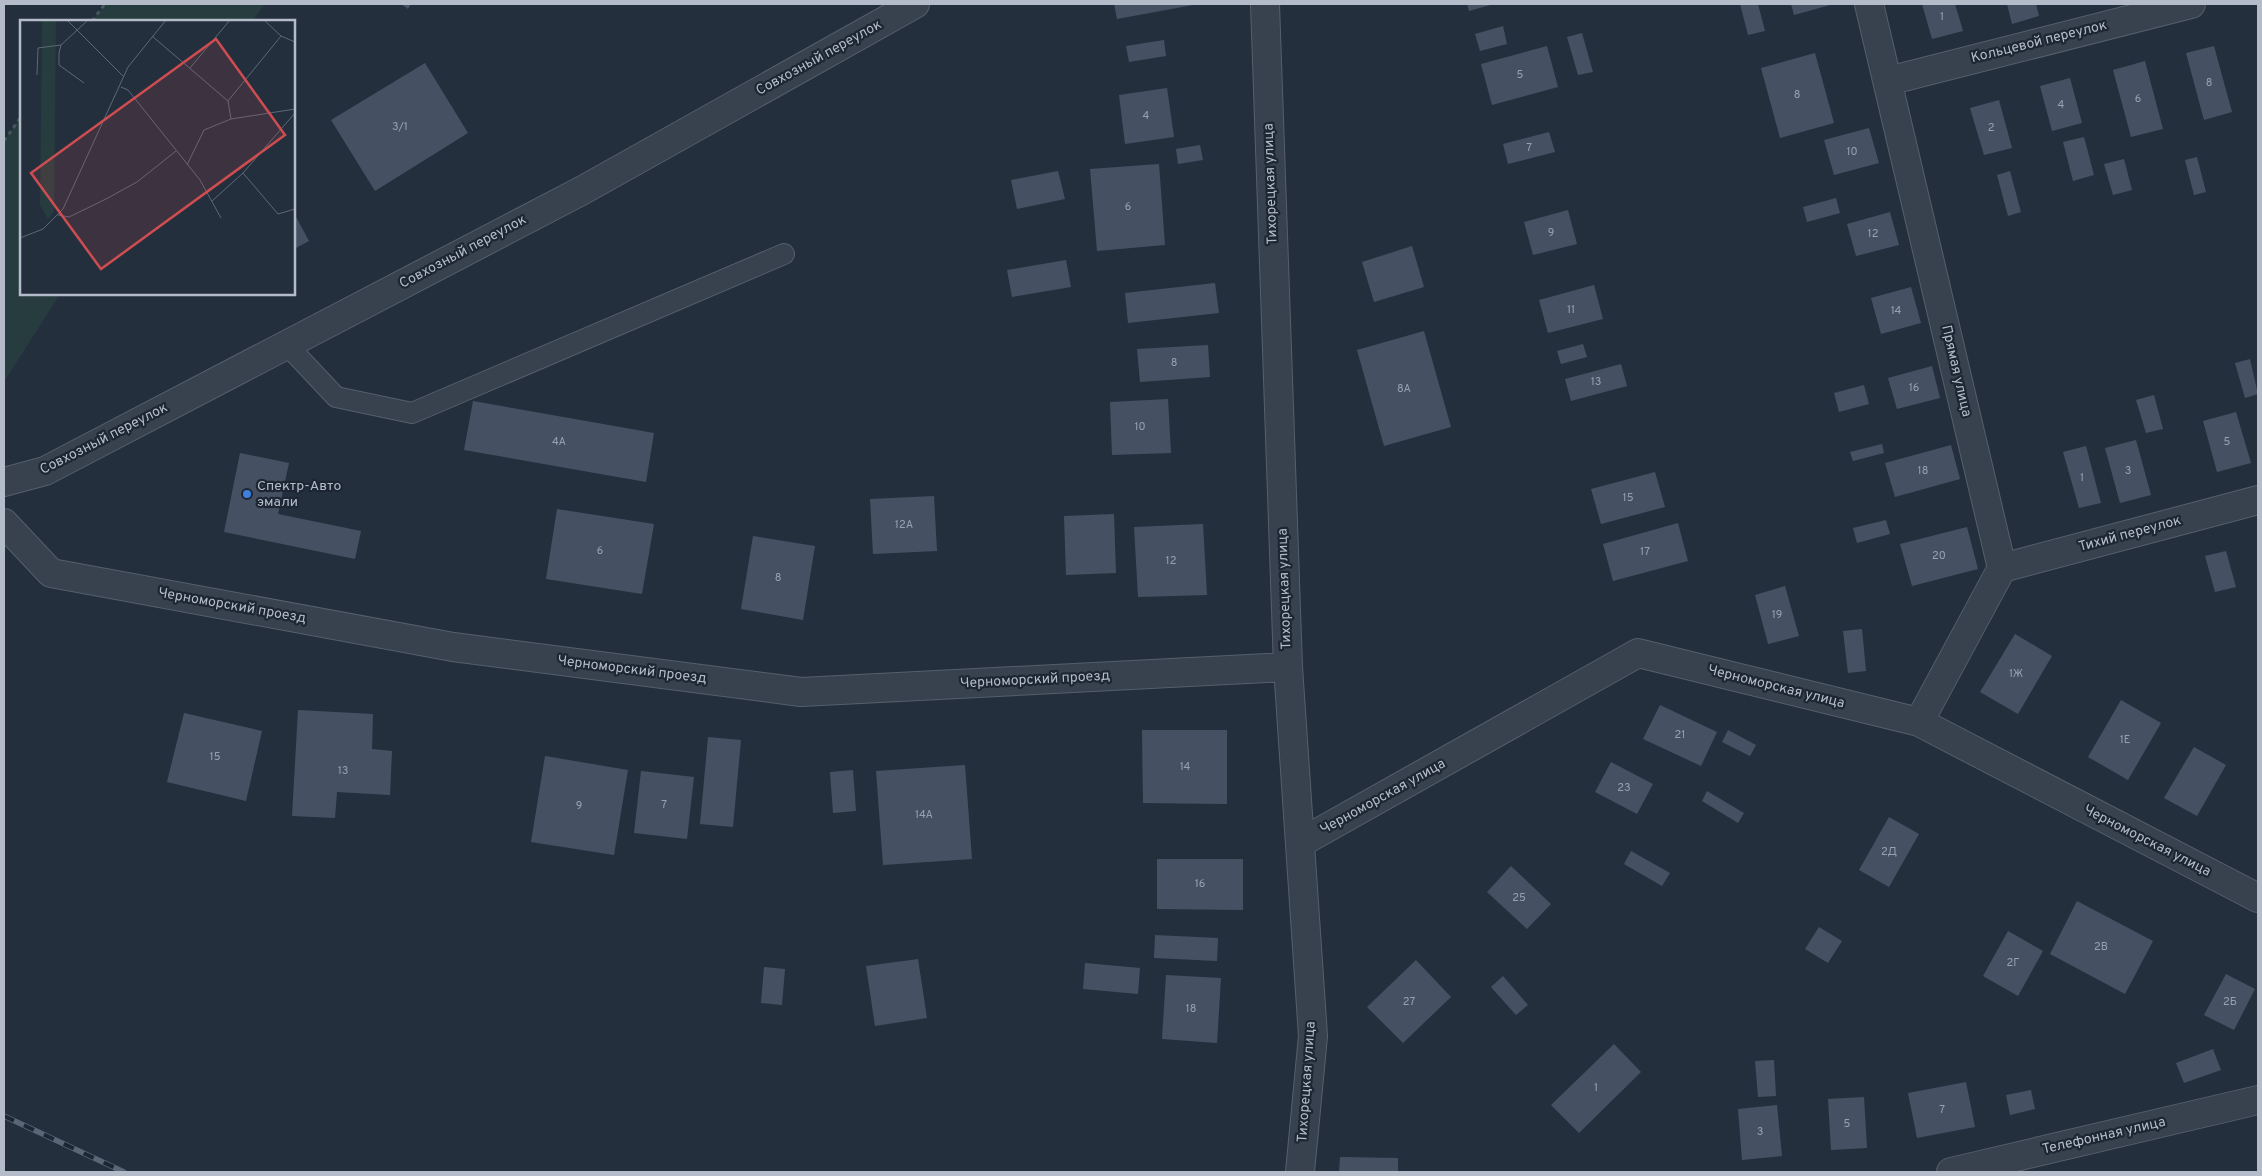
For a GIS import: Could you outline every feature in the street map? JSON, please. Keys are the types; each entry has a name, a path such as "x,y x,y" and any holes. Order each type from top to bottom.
{"street":[{"name":"Совхозный переулок","path":"4,482 45,471 583,190 915,4"},
{"name":"Тихорецкая улица","path":"1265,4 1288,667 1313,1036 1300,1172"},
{"name":"Прямая улица","path":"1869,4 2002,568"},
{"name":"Кольцевой переулок","path":"1888,81 2191,4"},
{"name":"Тихий переулок","path":"2002,568 2258,500"},
{"name":"Черноморский проезд","path":"4,523 51,573 453,647 801,692 1288,667"},
{"path":"1919,722 2002,568"},
{"name":"Черноморская улица","path":"1300,843 1638,653 1919,722 2258,898"},
{"name":"Телефонная улица","path":"1951,1172 2258,1100"}],"lane":[{"path":"287,345 336,397 412,413 784,254"}],"path":[{"path":"93,20 105,4"},
{"path":"4,141 20,118"}],"green space":[{"path":"105,4 265,4 253,20 93,20"},
{"path":"20,118 20,295 59,295 4,382 4,141"}],"building":[{"path":"401,4 411,4 408,9"},
{"path":"1114,4 1193,4 1193,5 1117,19"},
{"path":"1467,4 1494,4 1469,11"},
{"path":"1740,4 1758,4 1765,31 1748,35"},
{"path":"1791,4 1834,4 1794,15"},
{"path":"1922,4 1955,4 1963,31 1932,39"},
{"path":"2007,4 2036,4 2039,16 2012,24"},
{"path":"1503,26 1507,44 1480,51 1475,34"},
{"path":"1582,33 1593,72 1578,75 1567,37"},
{"path":"1164,40 1166,56 1129,62 1126,46"},
{"path":"1547,46 1558,87 1492,105 1481,64"},
{"path":"2214,46 2232,112 2204,120 2186,53"},
{"path":"1815,53 1834,123 1780,138 1761,68"},
{"path":"2145,61 2163,129 2131,137 2113,70"},
{"path":"425,63 468,133 375,191 331,120"},
{"path":"2070,78 2082,123 2052,131 2040,86"},
{"path":"1167,88 1174,137 1125,144 1119,95"},
{"path":"1999,100 2012,148 1984,155 1970,108"},
{"path":"1869,128 1879,163 1834,175 1824,140"},
{"path":"1549,132 1555,152 1508,164 1503,144"},
{"path":"2084,137 2094,175 2073,181 2063,142"},
{"path":"1200,145 1203,160 1178,164 1176,149"},
{"path":"2197,157 2206,192 2194,195 2185,160"},
{"path":"2124,159 2132,190 2113,195 2104,164"},
{"path":"1159,164 1165,245 1097,251 1090,169"},
{"path":"1058,171 1065,199 1017,209 1011,180"},
{"path":"2010,171 2021,212 2008,216 1997,175"},
{"path":"1836,198 1840,213 1807,222 1803,207"},
{"path":"1568,210 1577,244 1533,255 1524,222"},
{"path":"1890,212 1899,245 1856,256 1847,224"},
{"path":"295,215 309,241 295,248"},
{"path":"1412,246 1424,287 1374,302 1362,262"},
{"path":"1066,260 1071,287 1012,297 1007,270"},
{"path":"1215,283 1219,313 1128,323 1125,293"},
{"path":"1594,285 1603,319 1548,333 1539,300"},
{"path":"1911,287 1921,323 1881,334 1871,298"},
{"path":"1424,331 1451,427 1384,446 1357,350"},
{"path":"1583,344 1587,357 1561,364 1557,351"},
{"path":"1208,345 1210,377 1140,382 1137,349"},
{"path":"2250,359 2258,394 2245,398 2235,363"},
{"path":"1621,364 1627,386 1571,401 1565,379"},
{"path":"1932,366 1940,398 1897,409 1888,378"},
{"path":"1864,385 1869,404 1839,412 1834,393"},
{"path":"2154,395 2163,429 2146,433 2136,400"},
{"path":"1168,399 1171,453 1112,455 1110,402"},
{"path":"473,401 654,433 646,482 464,450"},
{"path":"2236,412 2251,463 2217,472 2203,421"},
{"path":"2136,440 2151,495 2120,503 2105,448"},
{"path":"1882,444 1884,453 1853,461 1850,452"},
{"path":"1951,445 1960,479 1895,497 1885,463"},
{"path":"2086,446 2101,503 2079,508 2063,452"},
{"path":"240,453 289,463 278,514 361,531 355,559 224,532"},
{"path":"1655,472 1665,507 1601,524 1591,489"},
{"path":"934,496 937,551 873,554 870,499"},
{"path":"557,509 654,524 642,594 546,579"},
{"path":"1114,514 1116,573 1066,575 1064,516"},
{"path":"1886,520 1890,534 1857,543 1853,528"},
{"path":"1678,523 1688,561 1613,581 1603,544"},
{"path":"1203,524 1207,595 1138,597 1134,527"},
{"path":"1967,527 1978,569 1912,586 1900,544"},
{"path":"753,536 815,546 803,620 741,609"},
{"path":"2226,551 2236,587 2215,592 2205,556"},
{"path":"1785,586 1799,636 1768,644 1755,595"},
{"path":"1862,629 1866,671 1848,673 1843,631"},
{"path":"2015,634 2052,656 2018,714 1980,692"},
{"path":"2121,700 2161,723 2128,780 2088,757"},
{"path":"1660,705 1717,732 1701,766 1643,739"},
{"path":"298,710 373,714 372,749 392,751 390,795 337,792 335,818 292,816"},
{"path":"184,713 262,731 246,801 167,782"},
{"path":"1142,730 1227,730 1227,804 1143,803"},
{"path":"1728,730 1756,745 1750,756 1722,742"},
{"path":"708,737 741,740 733,827 700,824"},
{"path":"2194,747 2226,765 2197,816 2164,798"},
{"path":"545,756 628,770 614,855 531,842"},
{"path":"1611,762 1653,784 1637,814 1595,792"},
{"path":"965,765 972,859 883,865 876,771"},
{"path":"853,770 856,811 833,813 830,772"},
{"path":"641,771 694,777 687,839 634,833"},
{"path":"1707,791 1744,813 1738,823 1702,801"},
{"path":"1889,817 1919,834 1889,887 1859,870"},
{"path":"1631,851 1670,873 1662,886 1624,864"},
{"path":"1157,859 1243,859 1243,910 1157,909"},
{"path":"1511,866 1551,904 1527,929 1487,892"},
{"path":"2077,901 2153,941 2125,994 2050,954"},
{"path":"1819,927 1842,941 1828,963 1805,949"},
{"path":"2008,931 2043,951 2018,996 1983,976"},
{"path":"1155,935 1218,938 1217,961 1154,958"},
{"path":"918,959 927,1018 875,1026 866,966"},
{"path":"1416,960 1451,997 1403,1043 1367,1007"},
{"path":"1085,963 1140,968 1138,994 1083,989"},
{"path":"764,967 785,969 782,1005 761,1003"},
{"path":"2226,974 2255,989 2234,1030 2204,1015"},
{"path":"1166,975 1221,978 1217,1043 1162,1039"},
{"path":"1503,976 1528,1005 1516,1015 1491,987"},
{"path":"1614,1044 1641,1072 1579,1133 1551,1105"},
{"path":"2213,1049 2221,1070 2184,1083 2176,1063"},
{"path":"1774,1060 1776,1096 1758,1097 1755,1061"},
{"path":"1966,1082 1975,1127 1917,1138 1908,1093"},
{"path":"2031,1090 2035,1109 2010,1115 2006,1095"},
{"path":"1864,1097 1867,1148 1831,1150 1828,1099"},
{"path":"1777,1105 1782,1156 1742,1160 1738,1109"},
{"path":"1340,1157 1398,1158 1398,1172 1339,1172"}],"railway":[{"path":"4,1116 124,1172"}],"place":[{"name":"Спектр-Авто эмали","path":"247,494"}]}
